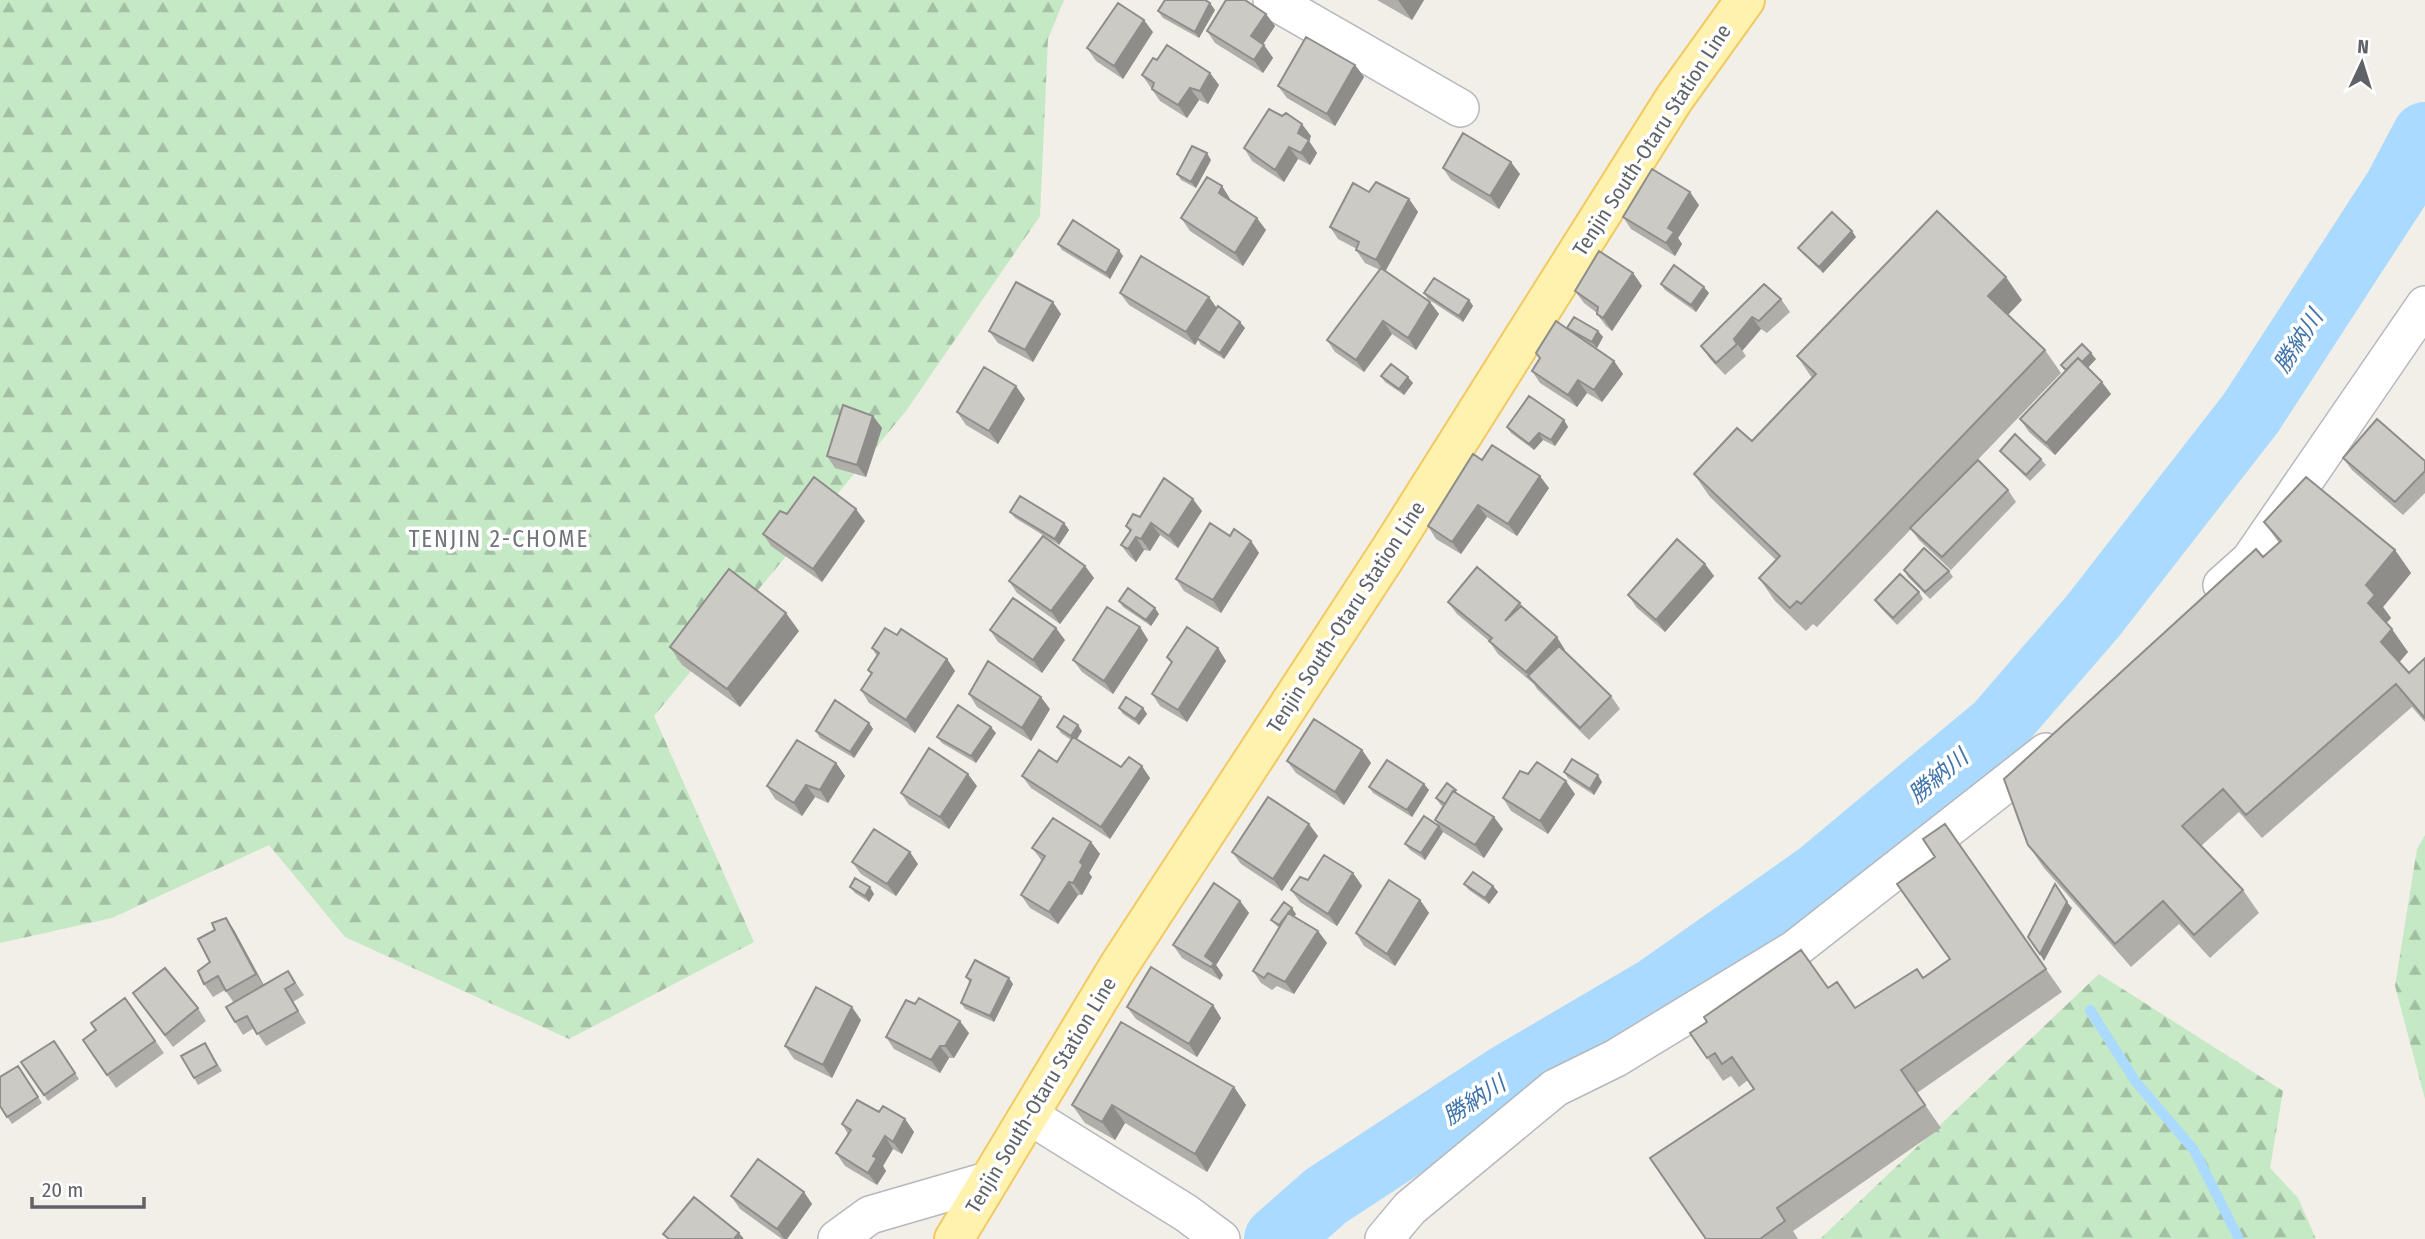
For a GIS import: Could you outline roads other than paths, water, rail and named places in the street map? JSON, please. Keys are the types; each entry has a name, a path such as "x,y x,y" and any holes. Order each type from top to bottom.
{"main road":[{"name":"Tenjin South-Otaru Station Line","path":"954,1239 1118,967 1397,539 1674,99 1745,0"}],"street":[{"path":"1272,0 1460,108"},
{"path":"2199,606 2250,560 2425,305"},
{"path":"1384,1239 1410,1208 1555,1088 1616,1058 1795,949 2054,747 2073,727"},
{"path":"1030,1116 1186,1213 1221,1239"},
{"path":"837,1239 870,1215 987,1181"}],"waterway":[{"name":"勝納川","path":"1277,1239 1326,1196 1506,1078 1656,990 1818,876 1998,726 2093,616 2251,413 2397,188 2425,135"},
{"path":"2090,1010 2136,1082 2194,1150 2239,1239"}],"district":[{"name":"TENJIN 2-CHOME","path":"499,539"}]}
